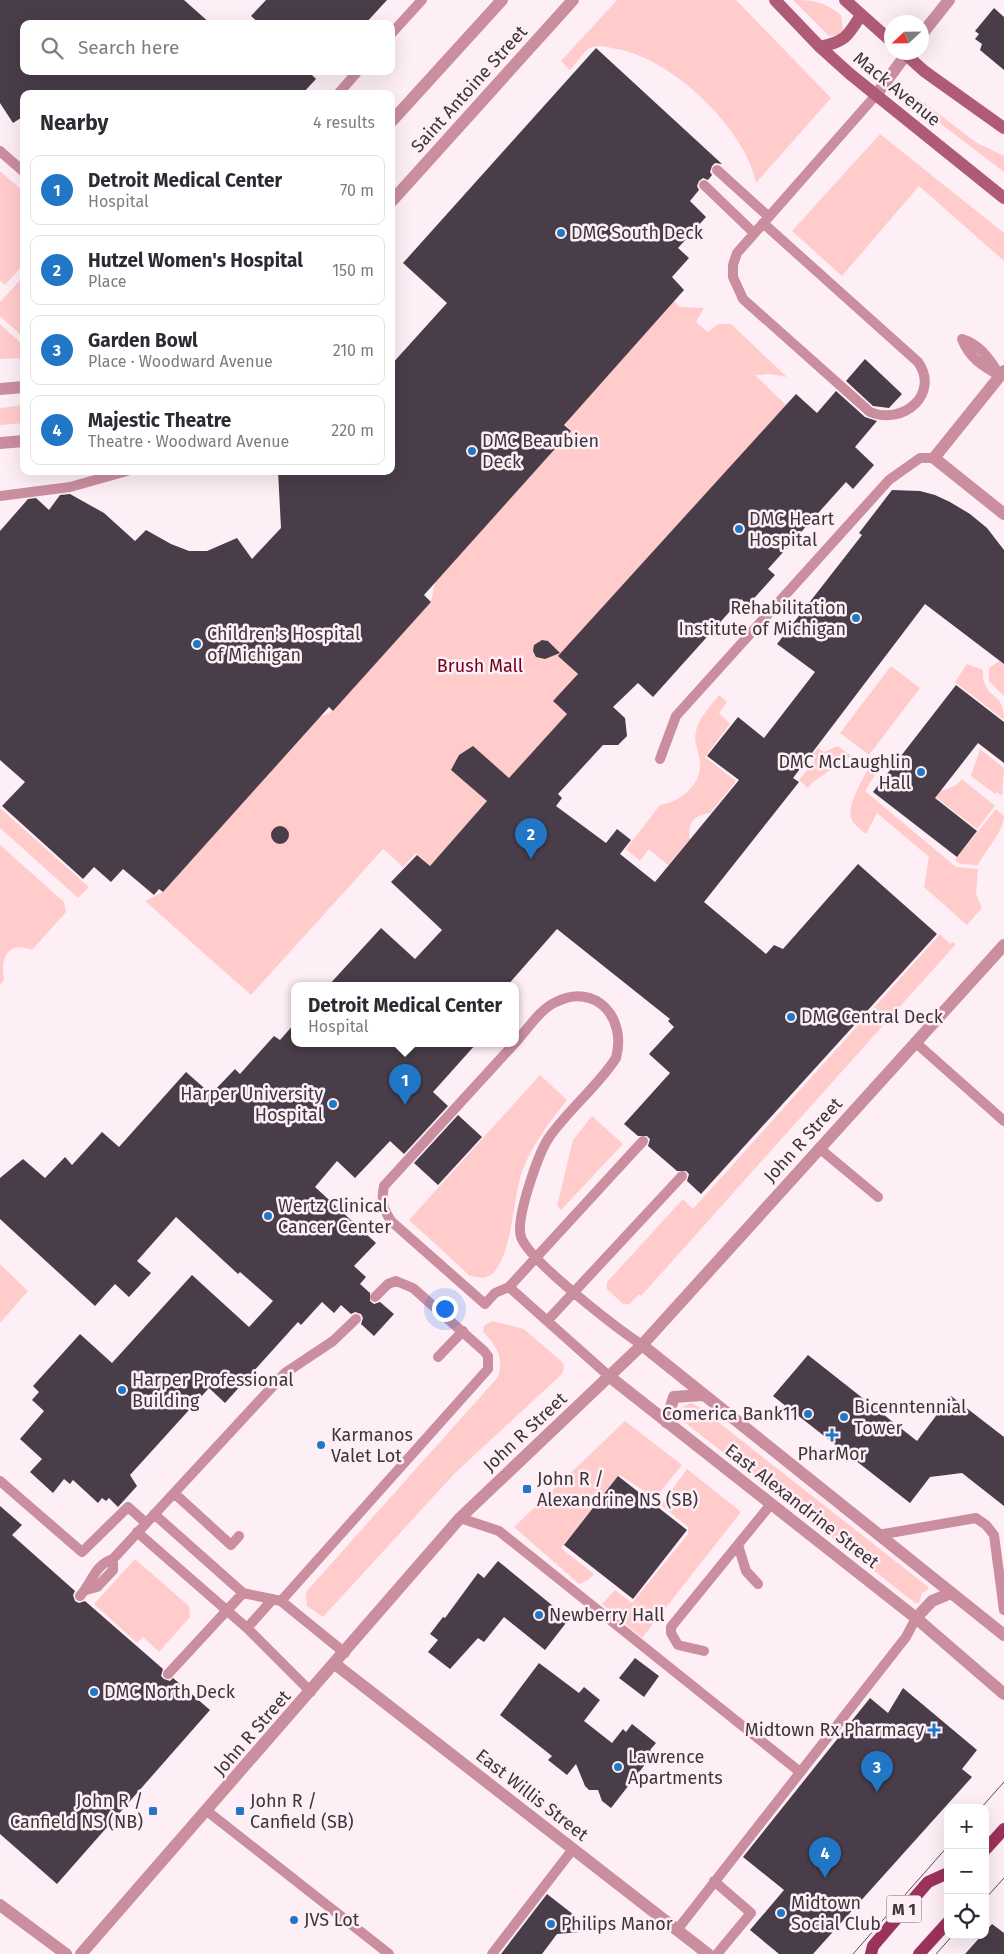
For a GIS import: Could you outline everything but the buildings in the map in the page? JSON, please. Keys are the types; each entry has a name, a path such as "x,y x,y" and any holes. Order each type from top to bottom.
{"main road":[{"name":"Mack Avenue","path":"776,0 820,47 876,95 1004,198"},
{"name":"Mack Avenue","path":"849,2 884,35"},
{"path":"820,47 837,44 848,36 861,15"},
{"name":"Mack Avenue","path":"912,60 924,71 1004,128"},
{"path":"986,1849 1004,1829"},
{"name":"M 1","path":"871,1954 873,1946 928,1882 944,1875"},
{"name":"M 1","path":"919,1954 944,1926"}],"street":[{"name":"Saint Antoine Street","path":"395,118 502,0"},
{"name":"Saint Antoine Street","path":"395,198 573,0"},
{"path":"929,25 949,0"},
{"path":"876,95 902,60"},
{"path":"1002,373 934,458 1004,514"},
{"path":"0,389 20,387"},
{"path":"0,443 20,441"},
{"name":"John R Street","path":"81,1954 345,1653 460,1518 642,1345 1004,944"},
{"name":"East Alexandrine Street","path":"642,1345 702,1395 1004,1635"},
{"name":"East Alexandrine Street","path":"610,1377 916,1618 1004,1694"},
{"path":"666,1422 674,1397 702,1395"},
{"path":"916,1618 932,1601 951,1592"},
{"name":"East Willis Street","path":"335,1664 708,1954"},
{"path":"0,1905 66,1954"}],"lane":[{"path":"395,30 422,0"},
{"path":"341,90 355,75"},
{"path":"717,170 766,220 918,362 924,370 922,394 915,404 905,412 883,418 870,412 743,299 733,277 732,265 737,254 754,233 766,220 876,95"},
{"path":"0,151 20,168"},
{"path":"704,185 754,233"},
{"path":"660,759 676,716 889,480 920,458 934,458"},
{"path":"0,496 70,487 99,475"},
{"path":"519,1038 554,1002 566,997 580,996 594,1000 605,1007 614,1018 619,1030 620,1044 616,1058 549,1138 532,1179 520,1224 521,1236 536,1257 616,1327 642,1345"},
{"path":"915,1042 1004,1121"},
{"path":"510,1047 384,1186 383,1206 392,1222 485,1304 495,1293 509,1287 643,1141"},
{"path":"819,1148 878,1197"},
{"path":"546,1321 682,1176"},
{"path":"247,1628 277,1600 488,1369 488,1356 463,1331 404,1283 396,1281 388,1284 375,1297"},
{"path":"509,1287 610,1377"},
{"path":"83,1593 89,1580 104,1562 113,1559 285,1373 333,1341 356,1319"},
{"path":"438,1358 463,1331"},
{"path":"0,1480 82,1552 128,1507 146,1523"},
{"path":"174,1493 232,1545 239,1536"},
{"path":"704,1651 678,1645 671,1633 671,1627 771,1504"},
{"path":"154,1514 243,1593 277,1600 345,1653"},
{"path":"460,1518 499,1531 800,1772"},
{"path":"878,1535 976,1518 986,1525 994,1535 1004,1610"},
{"path":"137,1532 226,1612 247,1628 311,1692"},
{"path":"738,1545 746,1571 758,1584"},
{"path":"168,1674 243,1593"},
{"path":"677,1930 906,1637 916,1618"},
{"path":"207,1811 389,1954"},
{"path":"492,1954 573,1849"},
{"path":"714,1881 751,1913 718,1954"}],"green space":[{"path":"617,0 736,0 831,98 756,183 749,162 738,141 722,119 682,81 660,66 638,55 600,46 587,50 570,70 561,61"},
{"path":"793,0 813,1 830,7 841,15 843,30 838,35 829,36"},
{"path":"911,93 977,143 1004,156 1004,172 907,98"},
{"path":"880,134 1004,233 1004,261 919,186 842,276 792,231"},
{"path":"0,171 20,188 20,268 5,285 0,281"},
{"path":"20,280 20,334 0,316 0,302"},
{"name":"Brush Mall","path":"674,301 680,307 704,308 696,322 708,332 718,324 731,324 787,377 770,374 755,375 786,405 559,656 578,675 553,701 567,714 509,778 473,746 459,755 451,770 487,801 430,866 416,853 403,867 383,849 251,995 145,901 163,892 320,717 333,711 431,602 435,582 571,431 565,424 571,416"},
{"path":"0,324 20,342 20,358 0,359"},
{"path":"20,406 20,423 0,425 0,408"},
{"path":"999,661 1004,664 1004,696 989,681 989,668"},
{"path":"967,664 983,670 983,678 987,688 1002,705 1004,720 955,682"},
{"path":"891,666 920,688 869,755 840,733"},
{"path":"719,695 727,702 719,713 730,724 705,757 736,781 710,813 700,816 693,821 689,828 690,839 668,865 649,849 640,861 626,849 660,805 681,797 688,792 697,780 700,765 695,740 696,731 702,716"},
{"path":"838,746 851,756 813,782 808,788 799,780 815,761 810,757 818,748 824,752"},
{"path":"980,749 1004,768 1002,796 997,792 995,794 971,776"},
{"path":"868,769 875,775 865,791 956,867 978,869 976,894 982,908 967,925 924,887 929,857 877,813 866,834 853,822 850,815 852,802"},
{"path":"962,779 995,806 977,829 933,795 956,785"},
{"path":"0,808 89,887 78,898 0,828"},
{"path":"996,809 1004,816 1003,822 998,834 978,865 960,864 955,860"},
{"path":"0,845 64,902 66,912 32,950 17,948 7,954 3,965 4,980 0,985"},
{"path":"940,934 950,944 952,942 956,944 641,1296 639,1294 630,1304 623,1304 607,1289 607,1282 683,1199 693,1209"},
{"path":"540,1075 567,1100 542,1134 526,1162 519,1184 508,1241 498,1266 491,1275 484,1278 470,1276 409,1220"},
{"path":"592,1116 623,1144 561,1210 557,1206 573,1140"},
{"path":"0,1264 28,1291 0,1323"},
{"path":"492,1321 524,1329 562,1362 564,1366 562,1374 455,1473 323,1617 307,1606 306,1592 498,1377 500,1358 498,1352 483,1332 484,1326"},
{"path":"691,1403 699,1407 927,1586 929,1589 922,1593 919,1603 915,1603 683,1421 681,1408"},
{"path":"625,1421 682,1465 655,1498 620,1475 561,1548 594,1574 588,1580 579,1584 514,1527"},
{"path":"687,1469 741,1512 642,1638 602,1604 615,1590 632,1603 688,1534 688,1527 661,1505"},
{"path":"135,1559 189,1606 190,1617 159,1652 143,1637 137,1643 94,1604"}],"tram line":[{"path":"985,1804 1004,1782"},
{"path":"853,1954 945,1849"},
{"path":"989,1895 1004,1878"},
{"path":"936,1954 949,1939"}],"place":[{"name":"DMC South Deck","path":"561,233"},
{"name":"DMC Beaubien Deck","path":"472,451"},
{"name":"DMC Heart Hospital","path":"739,529"},
{"name":"Rehabilitation Institute of Michigan","path":"856,618"},
{"name":"Children's Hospital of Michigan","path":"197,644"},
{"name":"DMC McLaughlin Hall","path":"921,772"},
{"name":"Hutzel Women's Hospital","path":"531,859"},
{"name":"DMC Central Deck","path":"791,1017"},
{"name":"Harper University Hospital","path":"333,1104"},
{"name":"Detroit Medical Center","path":"405,1105"},
{"name":"Wertz Clinical Cancer Center","path":"268,1216"},
{"name":"Harper Professional Building","path":"122,1390"},
{"name":"Comerica Bank11","path":"808,1414"},
{"name":"Bicenntennial Tower","path":"844,1417"},
{"name":"PharMor","path":"832,1435"},
{"name":"Karmanos Valet Lot","path":"321,1445"},
{"name":"John R / Alexandrine NS (SB)","path":"527,1489"},
{"name":"Newberry Hall","path":"539,1615"},
{"name":"DMC North Deck","path":"94,1692"},
{"name":"Midtown Rx Pharmacy","path":"934,1730"},
{"name":"Lawrence Apartments","path":"618,1767"},
{"name":"Garden Bowl","path":"877,1792"},
{"name":"John R / Canfield NS (NB)","path":"153,1811"},
{"name":"John R / Canfield (SB)","path":"240,1811"},
{"name":"Majestic Theatre","path":"825,1878"},
{"name":"Midtown Social Club","path":"781,1913"},
{"name":"JVS Lot","path":"294,1920"},
{"name":"Philips Manor","path":"551,1924"}]}
